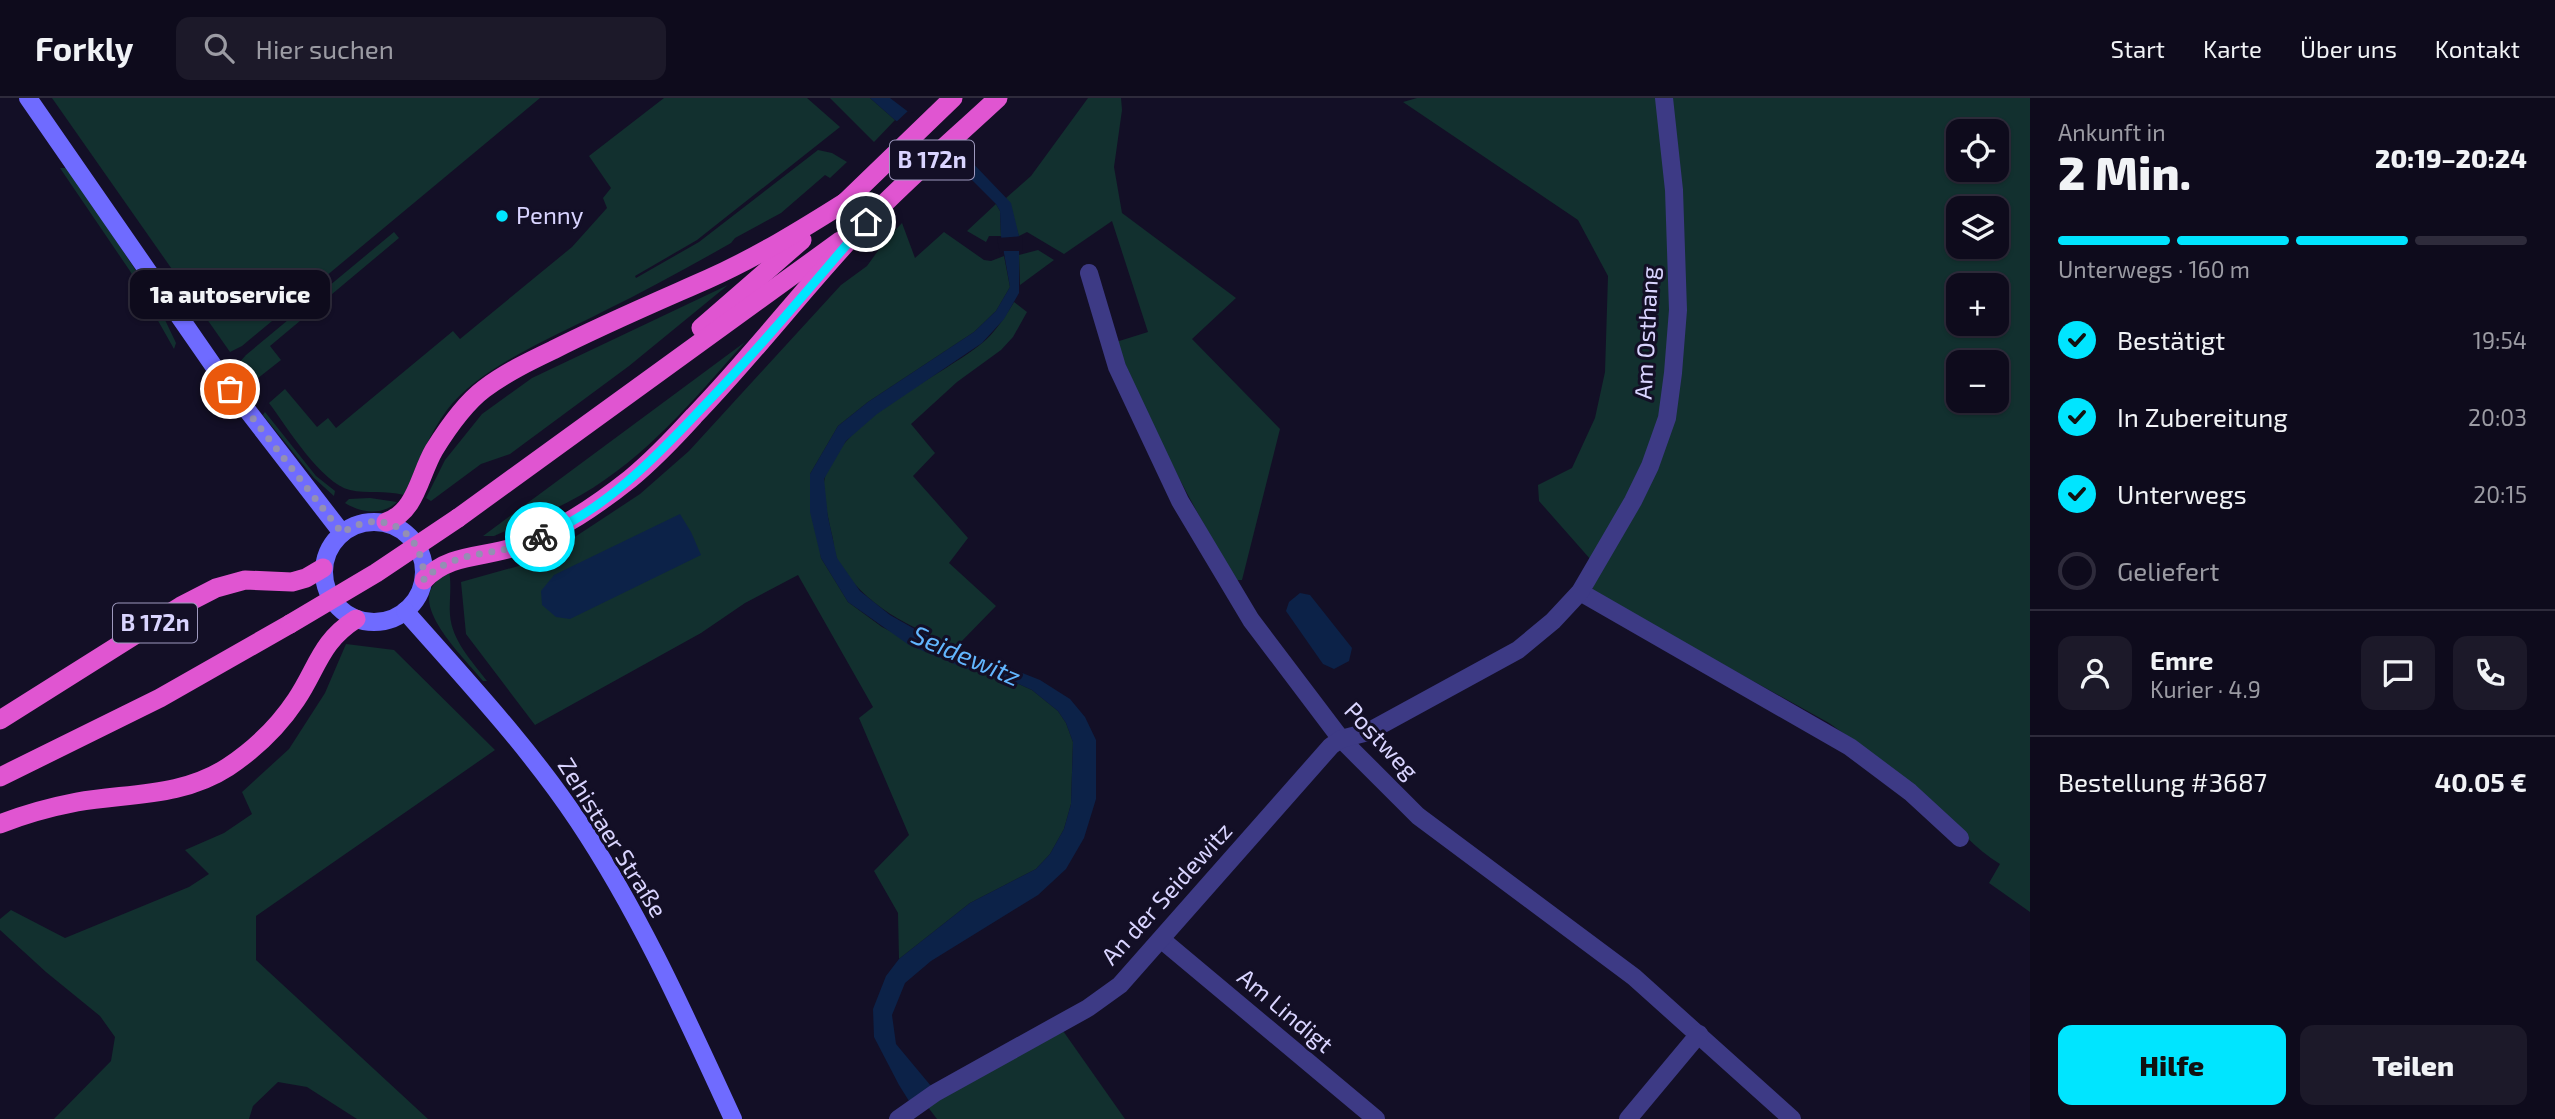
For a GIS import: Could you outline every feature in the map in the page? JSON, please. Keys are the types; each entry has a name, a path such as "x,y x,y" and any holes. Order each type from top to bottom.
{"highway":[{"name":"B 172n","path":"601,414 847,201 953,98"},
{"name":"B 172n","path":"424,580 431,572 454,559 517,547 555,531 591,509 631,478 659,453 731,378 866,222 998,98"},
{"path":"386,523 397,519 411,503 433,451 457,417 484,389 526,363 584,334 783,241 847,201"},
{"name":"B 172n","path":"0,776 160,698 376,573 458,518 866,222"},
{"name":"B 172n","path":"0,720 181,606 216,588 245,580 292,582 306,579 323,568"},
{"path":"0,824 36,811 79,802 172,790 199,782 224,769 275,728 296,700 330,639 338,630 356,619"}],"main road":[{"path":"28,98 217,371 342,533"},
{"path":"363,523 386,523 400,528 420,550 424,580 414,603 405,611 382,622 356,619 342,611 331,599 323,568 333,542 342,533 363,523"},
{"name":"Zehistaer Straße","path":"405,611 520,742 577,820 631,907 733,1119"}],"street":[{"name":"Am Osthang","path":"1341,739 1368,732 1518,650 1553,621 1580,592 1633,501 1650,467 1667,418 1678,310 1674,190 1664,98"},
{"name":"Postweg","path":"1089,273 1117,368 1180,501 1251,620 1341,739 1418,816 1634,977 1792,1119"},
{"path":"1580,592 1850,747 1910,792 1960,838"},
{"name":"An der Seidewitz","path":"903,1115 935,1093 1088,1008 1120,985 1331,746 1341,739"},
{"name":"Am Lindigt","path":"1162,940 1376,1119"},
{"path":"1628,1119 1699,1034"}],"green space":[{"path":"52,98 540,98 242,346 230,352"},
{"path":"664,98 807,98 840,127 697,240 635,276 636,278 699,242 818,150 832,153 847,162 830,178 825,175 781,213 735,238 731,243 652,287 520,353 479,379 461,394 440,420 428,440 404,495 350,490 328,477 305,453 269,403 285,389 317,427 328,418 336,428 453,331 460,339 572,247 607,208 603,198 611,188 589,156"},
{"path":"830,98 870,98 895,120 874,142"},
{"path":"1088,98 1121,98 1122,110 1114,167 1122,213 1236,298 1192,339 1280,429 1242,580 1236,580 1187,493 1116,342 1148,332 1112,221 1064,254 1027,232 1019,236 1006,198 1031,176"},
{"path":"1417,98 1660,98 1673,309 1662,415 1647,464 1591,560 1539,501 1538,485 1572,468 1595,418 1605,372 1608,276 1578,220 1403,102"},
{"path":"1667,98 2030,98 2030,912 1989,883 2000,864 1884,764 1829,723 1592,592 1596,573 1671,417"},
{"path":"60,168 68,168 156,301 176,343 174,349 130,271"},
{"path":"996,204 1000,211 1001,236 989,236 986,242 967,231"},
{"path":"902,223 915,258 944,232 984,260 991,261 1004,256 1010,287 996,311 974,332 868,402 838,426 810,474 821,558 848,602 882,627 964,668 1008,679 1032,690 1058,711 1073,742 1071,804 1064,829 1050,854 1036,869 970,903 899,959 898,913 874,871 909,835 859,718 873,707 798,575 745,603 701,633 535,725 466,634 461,582 540,560 640,494 689,451 841,285 867,266"},
{"path":"394,232 399,238 270,346 281,360 253,382 238,364 246,355"},
{"path":"1038,250 1054,260 1020,285 1019,255"},
{"path":"728,285 629,366 510,454 481,464 431,501 426,498 445,460 482,414 532,378"},
{"path":"1014,302 1027,312 1013,337 1001,350 957,382 911,424 935,453 913,476 968,538 949,563 996,606 957,646 890,614 861,591 849,577 836,555 824,482 836,456 851,436 893,402 981,344 995,330"},
{"path":"745,342 649,445 605,480 538,517 494,536 483,536"},
{"path":"265,412 316,476 335,491 334,496 314,478 263,415"},
{"path":"370,498 397,502 385,509 371,512 345,503 349,499"},
{"path":"449,571 450,615 455,633 487,681 483,681 457,651 433,614 429,602 430,592 435,583"},
{"path":"346,644 394,650 495,750 256,916 256,960 428,1119 357,1119 307,1087 278,1082 253,1106 249,1119 54,1119 111,1061 115,1037 100,1016 0,930 0,919 11,910 65,938 189,887 209,874 185,850 224,833 252,814 242,792 289,749 325,693"},
{"path":"1061,1028 1125,1119 937,1119 927,1106"}],"water":[{"name":"Seidewitz","path":"870,98 890,98 964,154 1011,203 1019,236 1019,293 1004,319 982,343 877,414 846,441 824,479 828,517 837,558 860,591 890,615 920,632 1040,680 1070,699 1085,717 1096,740 1096,799 1084,838 1066,869 1038,895 931,961 905,983 892,1015 896,1044 931,1086 909,1101 874,1037 873,1009 886,976 899,959 970,903 1036,869 1050,854 1064,829 1071,804 1073,742 1058,711 1032,690 1008,679 964,668 909,645 848,602 821,558 810,512 810,474 838,426 868,402 974,332 996,311 1010,287 1001,236 1000,211 996,204 954,162 895,120"},
{"path":"680,514 701,555 570,619 556,617 542,605 541,591 554,575"},
{"path":"1300,593 1310,595 1352,648 1349,661 1334,669 1323,664 1286,611 1289,602"}],"pier":[{"path":"909,110 969,154 954,168 894,124"},
{"path":"1023,236 1022,251 1004,251 1000,254 997,238"}],"way so far":[{"path":"230,389 342,533 352,526 374,521 400,528 420,550 424,580 431,572 454,559 517,547 540,537"}],"place":[{"name":"Penny","path":"502,216"},
{"name":"1a autoservice","path":"230,389"}],"route":[{"path":"540,537 591,509 659,453 731,378 866,222"}]}
